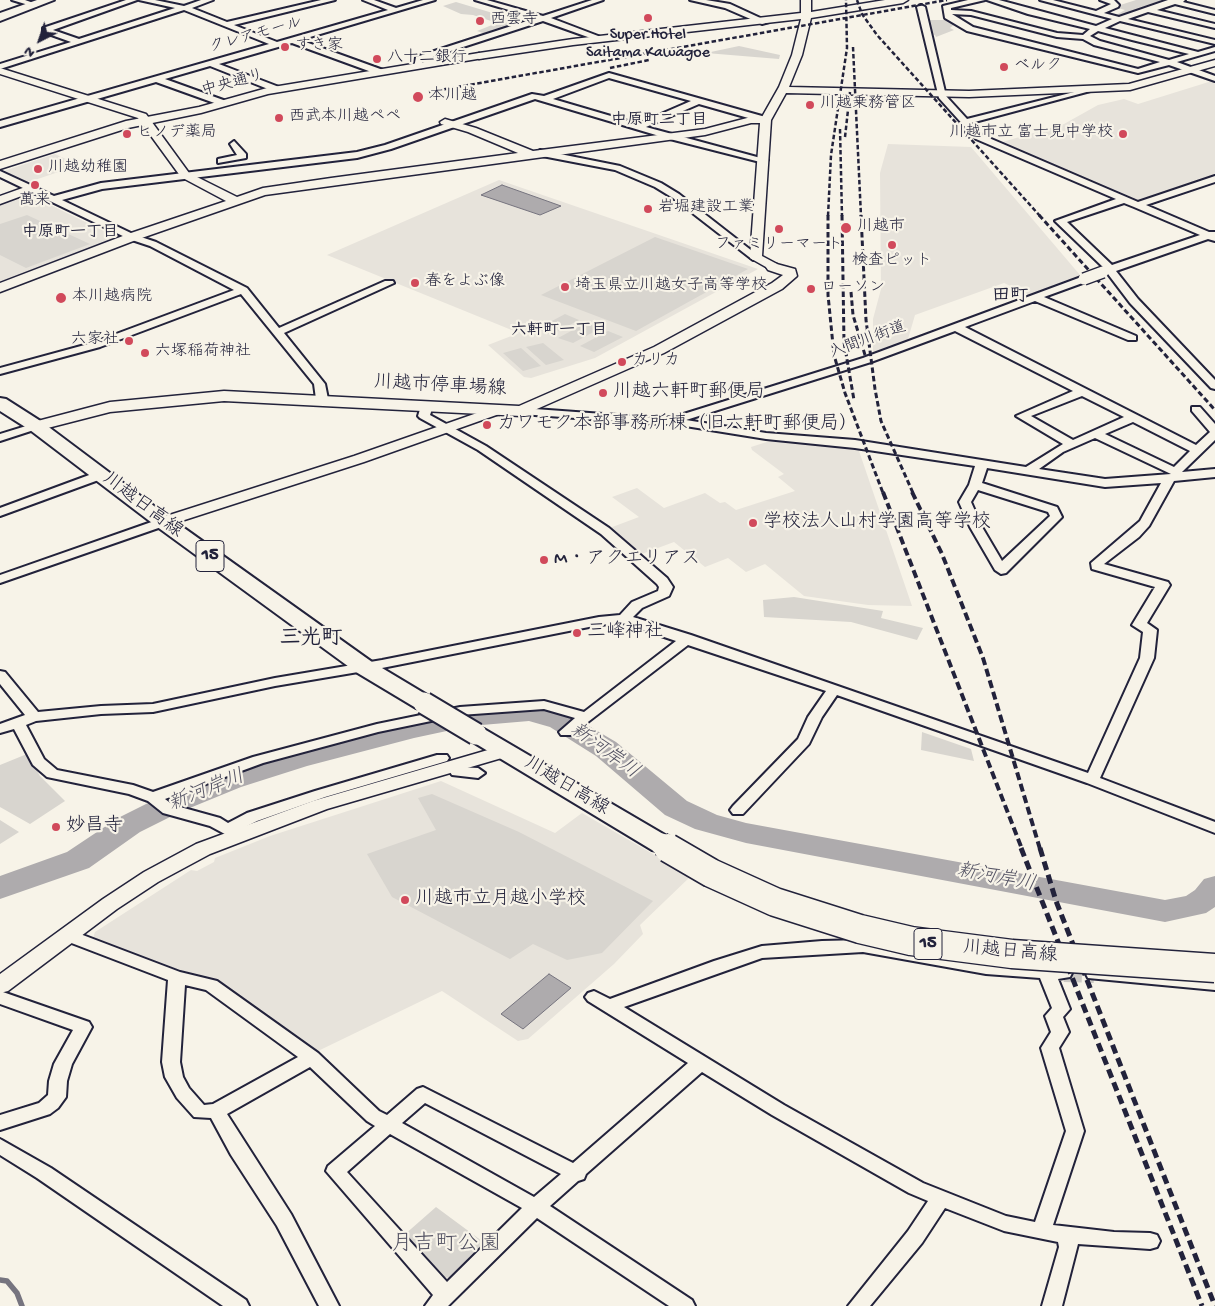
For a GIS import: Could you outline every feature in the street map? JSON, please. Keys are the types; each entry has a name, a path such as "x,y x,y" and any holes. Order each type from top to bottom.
{"main road":[{"path":"0,17 48,0"},
{"name":"中央通り","path":"0,165 146,120 276,89 479,56"},
{"name":"川越市停車場線","path":"36,426 110,407 224,396 322,399 521,411 659,350 777,286 790,276 790,272 773,267"},
{"name":"川越日高線","path":"0,403 36,426 162,522 364,667 661,844 711,872 775,902 828,920 911,941 1012,954 1215,968"}],"street":[{"path":"16,0 35,5"},
{"path":"79,42 46,30 133,0"},
{"path":"143,0 185,8 276,44"},
{"path":"0,67 209,0"},
{"path":"228,24 331,0"},
{"path":"367,0 395,10"},
{"name":"クレアモール","path":"0,124 431,0"},
{"path":"479,0 543,18 602,39"},
{"path":"417,66 419,59 599,0"},
{"path":"694,0 727,6 765,22"},
{"path":"756,258 766,120 782,90 797,55 807,17 806,0"},
{"path":"479,56 602,39 807,17 903,0"},
{"path":"981,0 947,6 947,12 952,20 970,29 1138,72 1215,50"},
{"path":"991,0 1031,12 1198,54"},
{"path":"1043,0 1215,42"},
{"path":"1098,13 1115,5 1113,2 1104,0"},
{"path":"1165,0 1178,1 1215,12"},
{"path":"1085,36 1097,28 1119,19 1178,1"},
{"path":"922,7 942,93 982,139 1123,200 1213,236"},
{"path":"1148,10 1215,26"},
{"path":"947,12 971,13 1057,34 1085,36 1096,43 1169,62 1215,79"},
{"path":"292,40 380,72"},
{"path":"210,63 276,89"},
{"path":"782,90 942,93 1130,88 1215,63"},
{"path":"0,71 136,113 146,120 185,175 235,201"},
{"path":"544,99 609,75 766,120"},
{"path":"157,79 223,103"},
{"path":"966,122 1090,90"},
{"path":"52,200 95,187 223,169 220,161 239,163 357,155 388,147 448,123 535,96 669,136 764,160"},
{"path":"638,127 698,101"},
{"path":"0,288 132,237 258,193 293,186 722,129 752,120 766,120"},
{"path":"448,123 535,154 617,168 651,182 676,196 756,258 773,267"},
{"path":"234,144 243,156 239,163"},
{"path":"0,174 132,237 153,244 244,290 276,333 319,384 322,399"},
{"path":"1137,205 1215,179"},
{"path":"0,200 31,189"},
{"path":"1123,200 1060,221 1215,386"},
{"name":"入間川街道","path":"521,411 658,421 675,420 862,361 1106,270 1213,236"},
{"path":"276,333 389,284"},
{"path":"0,371 96,345 244,290"},
{"path":"1035,297 1132,338"},
{"path":"954,326 1196,450"},
{"path":"1072,444 1022,416 1081,392"},
{"path":"427,406 424,416 482,448 605,531 662,581 666,587 664,593 637,605 624,619"},
{"path":"0,579 162,522 445,429 497,410"},
{"path":"1092,780 1147,658 1150,630 1139,626 1163,585 1097,566 1145,522 1174,476 1196,450 1215,433 1196,410"},
{"path":"1028,471 1059,450 1132,418"},
{"path":"675,420 682,423 766,436 855,444 1105,483 1215,473"},
{"path":"0,438 36,426"},
{"path":"1095,434 1174,476"},
{"path":"975,485 1053,510 1056,516 1001,570 965,502 975,485 982,464"},
{"path":"0,512 100,475"},
{"path":"0,729 34,717 100,710 153,708 275,682 364,667 599,621 624,619 686,638 1092,780 1215,828"},
{"path":"566,732 686,638"},
{"path":"0,674 34,717"},
{"path":"738,810 804,741 815,716 834,689"},
{"path":"159,803 258,760 377,728 460,711 544,705 584,719"},
{"path":"18,723 38,762 52,774 133,790 159,803 215,822 232,832 505,750"},
{"path":"0,985 67,935 151,877 232,832 252,817 320,794 442,758"},
{"path":"456,772 478,773"},
{"path":"67,935 177,977 211,985 312,1058 373,1116 536,1207 685,1306"},
{"path":"1041,1232 1075,1130 1050,1048 1060,1032 1054,1016 1061,1009 1055,973 986,968 863,946 812,948 762,952 601,1002 778,1110 899,1179 942,1198 1004,1223 1041,1232 1067,1236 1150,1242"},
{"path":"1094,974 1215,984"},
{"path":"177,977 171,1062 174,1077 183,1093 200,1112 216,1111 312,1058"},
{"path":"0,998 83,1027 63,1064 58,1081 57,1097 52,1103 44,1109 0,1123"},
{"path":"577,1174 424,1094 335,1171 441,1300 536,1207 577,1174 700,1064"},
{"path":"216,1111 284,1220 329,1306"},
{"path":"0,1146 239,1306"},
{"path":"858,1306 916,1237 942,1198"},
{"path":"1052,1306 1069,1247 1067,1236"}],"shaded area":[{"name":"川越市立 富士見中学校","path":"1215,80 1215,177 1141,202 1134,201 999,143 1064,124 1098,105 1124,99 1138,104"},
{"path":"888,144 971,147 1080,275 1029,295 1004,283 915,315 908,339 873,352 873,319 881,289 880,173"},
{"name":"川越幼稚園","path":"55,154 76,166 26,183 1,172"},
{"name":"埼玉県立川越女子高等学校","path":"499,180 758,269 595,358 531,378 524,377 488,345 519,333 327,255"},
{"path":"502,185 561,206 540,215 481,195"},
{"path":"28,194 116,237 116,240 0,284 0,204"},
{"name":"学校法人山村学園高等学校","path":"773,440 858,448 912,606 868,605 804,596 765,564 746,572 728,558 705,567 674,542 639,555 607,529 639,517 612,497 637,488 664,508 705,493 720,503 725,502 736,510 795,491 778,477 784,474 752,450 751,447"},
{"name":"川越市立月越小学校","path":"441,781 555,833 582,813 691,876 640,925 643,934 614,964 528,1039 518,1041 442,991 318,1051 220,982 164,965 93,938 95,932 191,870 197,871 214,862 215,858 270,836"},
{"path":"549,974 571,988 523,1029 501,1014"}],"green space":[{"path":"1136,0 1160,0 1166,3 1121,17 1114,16 1125,10 1114,7"},
{"path":"456,2 526,23 489,35 477,31 497,23 473,15 461,14 443,6"},
{"path":"928,20 949,20 955,24 950,28 954,30 936,37 931,34"},
{"path":"739,46 780,55 779,59 706,53"},
{"path":"27,215 90,244 26,268 0,255 0,224"},
{"path":"655,237 748,269 636,331 541,295"},
{"path":"565,314 579,320 551,335 537,329"},
{"path":"586,323 601,328 573,343 558,338"},
{"path":"608,331 623,337 594,352 580,346"},
{"path":"543,343 564,360 546,365 526,347"},
{"path":"521,348 541,366 523,371 503,353"},
{"path":"794,597 883,611 881,618 923,628 917,640 851,622 764,617 763,600"},
{"path":"922,732 971,749 974,761 921,750"},
{"path":"27,754 40,776 65,801 30,824 0,807 0,765"},
{"path":"432,794 519,832 653,901 602,953 567,960 533,944 510,959 392,897 367,854 436,830 418,798"},
{"path":"0,820 19,832 0,844"},
{"name":"月吉町公園","path":"436,1207 486,1244 450,1278 441,1277 403,1236"}],"waterway":[{"name":"新河岸川","path":"0,888 78,860 129,825 169,805 230,780 297,759 413,729 470,717 530,712 560,721 606,749 676,808 706,822 746,833 1165,911 1195,905 1206,898 1215,887"},
{"path":"0,1280 7,1281 17,1293 22,1306"}],"tunnel":[{"path":"1064,973 1094,974"}],"railway":[{"path":"846,0 846,18"},
{"path":"857,0 863,15"},
{"path":"863,15 947,0"},
{"path":"846,18 863,15"},
{"path":"863,15 877,35 1040,216"},
{"path":"429,92 846,18"},
{"path":"828,216 831,155 847,48 846,18"},
{"path":"853,47 861,216"},
{"path":"610,68 649,60"},
{"path":"845,137 850,92"},
{"path":"840,129 842,216"},
{"path":"842,215 844,342 854,400"},
{"path":"861,215 866,320 875,389 881,421 913,493"},
{"path":"1039,215 1215,410"},
{"path":"828,216 828,295 834,355 845,393 883,493"},
{"path":"851,292 853,315 865,355"},
{"path":"883,492 1022,849"},
{"path":"912,492 942,554 983,658 1040,849"},
{"path":"1021,848 1202,1306"},
{"path":"1040,848 1056,901 1215,1306"}],"place":[{"name":"Super Hotel Saitama Kawagoe","path":"648,18"},
{"name":"西雲寺","path":"480,21"},
{"name":"すき家","path":"285,47"},
{"name":"八十二銀行","path":"377,59"},
{"name":"ベルク","path":"1004,67"},
{"name":"本川越","path":"418,97"},
{"name":"川越乗務管区","path":"810,105"},
{"name":"西武本川越ペペ","path":"279,118"},
{"name":"ヒノデ薬局","path":"127,134"},
{"name":"川越市立 富士見中学校","path":"1123,134"},
{"name":"川越幼稚園","path":"38,169"},
{"name":"萬来","path":"35,185"},
{"name":"岩堀建設工業","path":"648,209"},
{"name":"川越市","path":"846,228"},
{"name":"ファミリーマート","path":"779,229"},
{"name":"検査ピット","path":"892,245"},
{"name":"春をよぶ像","path":"415,283"},
{"name":"埼玉県立川越女子高等学校","path":"565,287"},
{"name":"ローソン","path":"811,289"},
{"name":"本川越病院","path":"61,298"},
{"name":"六家社","path":"129,341"},
{"name":"六塚稲荷神社","path":"145,353"},
{"name":"カリカ","path":"622,362"},
{"name":"川越六軒町郵便局","path":"603,393"},
{"name":"カワモク本部事務所棟（旧六軒町郵便局）","path":"487,425"},
{"name":"学校法人山村学園高等学校","path":"753,523"},
{"name":"M・アクエリアス","path":"544,560"},
{"name":"三峰神社","path":"577,633"},
{"name":"妙昌寺","path":"56,827"},
{"name":"川越市立月越小学校","path":"405,900"}],"district":[{"name":"中原町二丁目","path":"659,122"},
{"name":"中原町一丁目","path":"70,234"},
{"name":"田町","path":"1010,297"},
{"name":"六軒町一丁目","path":"559,332"},
{"name":"三光町","path":"311,640"}]}
